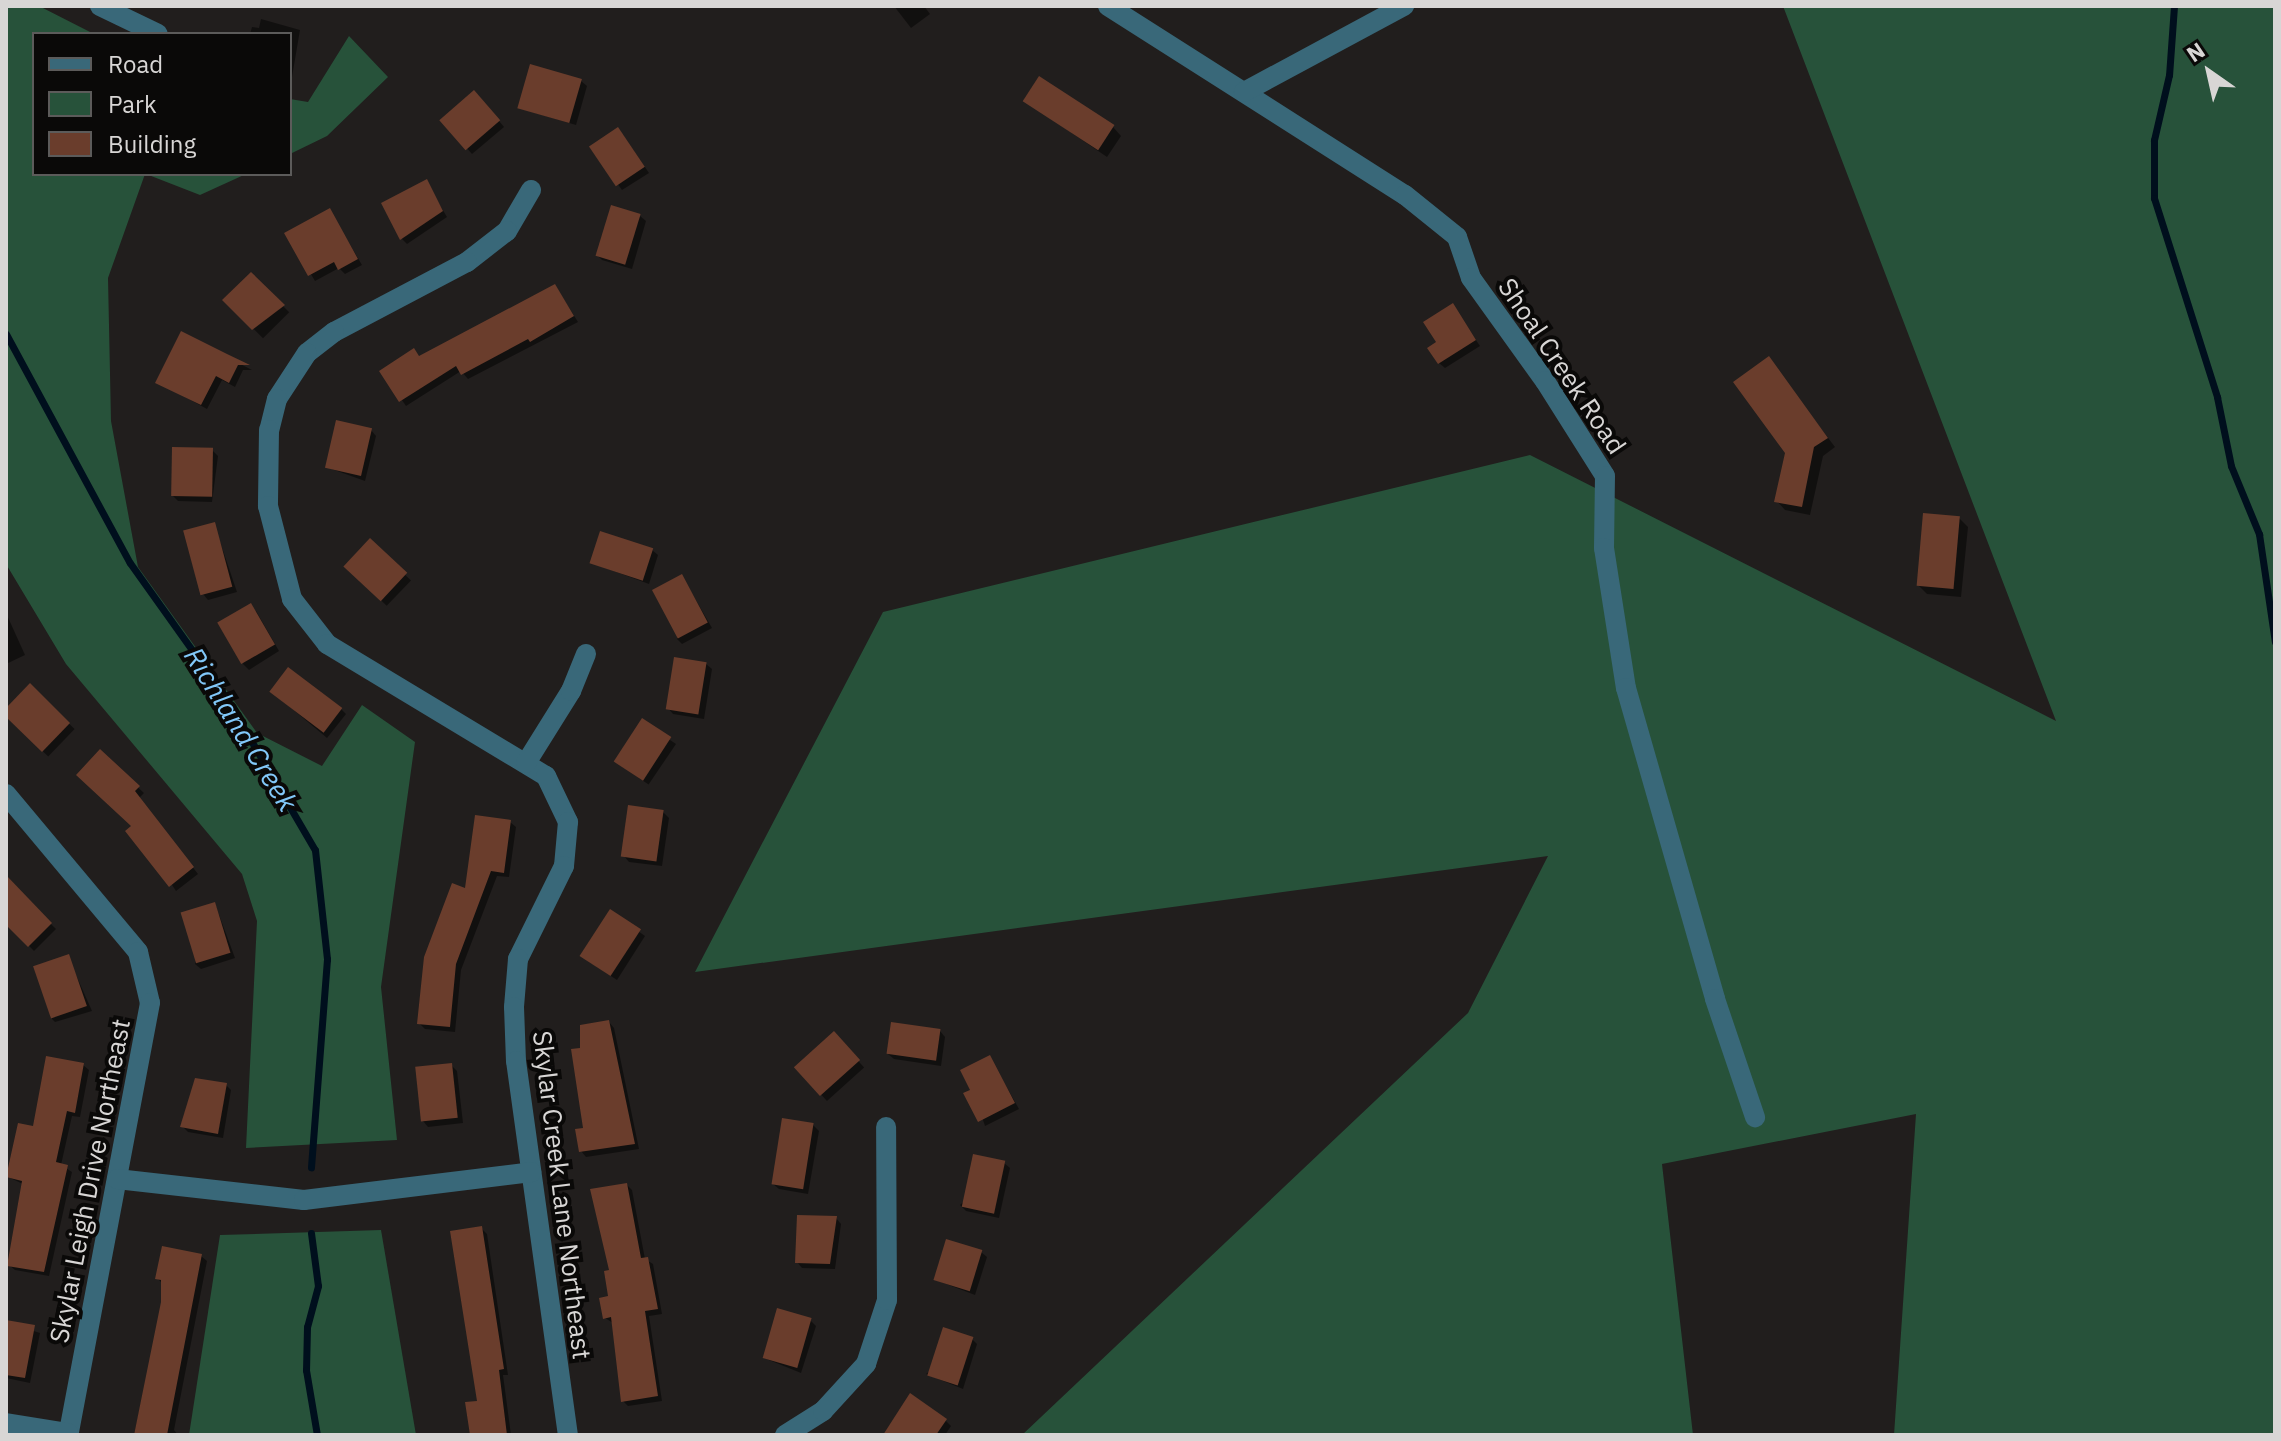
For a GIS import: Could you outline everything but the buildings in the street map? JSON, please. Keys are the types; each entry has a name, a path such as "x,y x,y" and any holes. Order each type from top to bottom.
{"street":[{"path":"100,6 154,32"},
{"name":"Shoal Creek Road","path":"1108,6 1405,195 1457,237 1471,278 1605,476 1604,548 1626,688 1715,999 1755,1117"},
{"path":"1244,92 1404,6"},
{"name":"Skylar Creek Lane Northeast","path":"531,190 507,231 467,262 334,332 307,353 277,399 269,430 268,506 292,599 327,644 546,776 568,822 564,866 518,959 516,1061 568,1435"},
{"path":"526,763 571,691 586,654"},
{"name":"Skylar Leigh Drive Northeast","path":"6,794 138,952 150,1003 68,1434"},
{"path":"785,1435 823,1411 866,1364 887,1300 886,1127"},
{"path":"117,1179 304,1200 531,1172"},
{"path":"6,1423 68,1434"}],"green space":[{"path":"6,6 39,6 90,32 32,32 32,176 144,176 108,278 111,421 138,567 257,733 322,766 362,705 415,742 381,987 397,1140 246,1148 257,921 242,874 66,664 6,564"},
{"path":"1783,6 2275,6 2275,1435 1894,1435 1916,1114 1662,1164 1693,1435 1022,1435 1468,1013 1548,856 695,972 883,612 1530,455 2056,721"},
{"path":"349,36 388,77 327,136 292,153 292,99 308,102"},
{"path":"151,176 242,176 200,195"},
{"path":"381,1230 416,1435 189,1435 220,1235"}],"waterway":[{"path":"2174,6 2169,75 2154,140 2154,198 2217,397 2231,466 2259,534 2275,642"},
{"name":"Richland Creek","path":"6,334 130,563 225,696 315,850 327,959 311,1167"},
{"name":"Richland Creek","path":"311,1233 318,1286 307,1327 306,1370 317,1435"}]}
